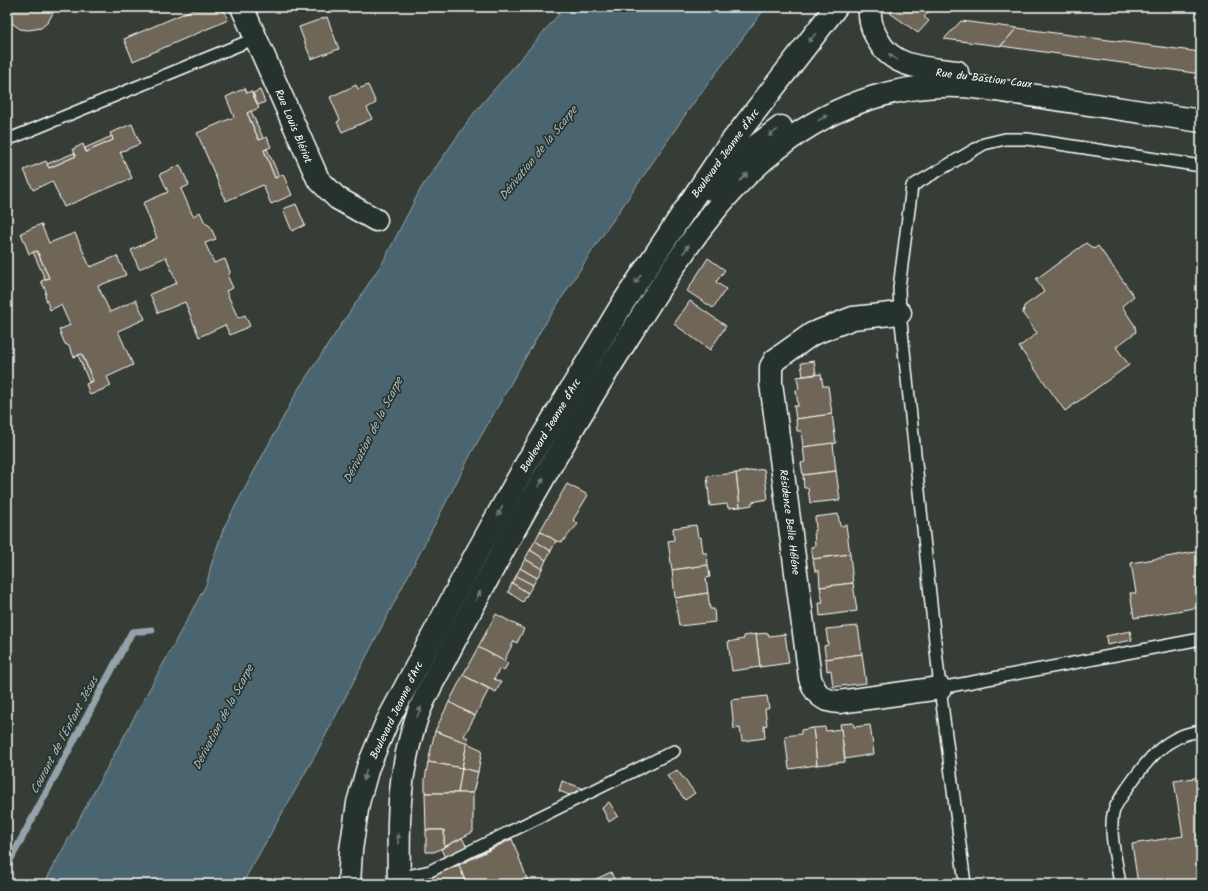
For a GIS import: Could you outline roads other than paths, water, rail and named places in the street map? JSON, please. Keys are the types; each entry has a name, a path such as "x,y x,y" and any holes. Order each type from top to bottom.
{"main road":[{"name":"Rue Louis Blériot","path":"242,7 318,179 337,198 376,220"},
{"name":"Boulevard Jeanne d'Arc","path":"349,884 351,850 358,803 368,767 386,724 476,554 529,459 604,333 660,247 723,153 836,7"},
{"path":"870,7 874,33 886,52 894,58 909,64 957,72"},
{"name":"Rue du Bastion Caux","path":"660,247 735,164 770,134 806,110 835,95 888,78 919,72 957,72 1201,108"},
{"name":"Rue du Bastion Caux","path":"718,206 758,164 778,147 813,124 848,106 888,93 910,88 930,85 965,85 1201,121"},
{"name":"Boulevard Jeanne d'Arc","path":"398,881 398,804 400,784 411,736 425,697 500,554 570,430 656,293 718,206"},
{"name":"Résidence Belle Héléne","path":"900,313 853,318 803,338 775,360 771,367 771,383 810,678 815,692 825,700 839,702 940,688"}],"lane":[{"path":"7,140 256,38"},
{"path":"965,884 940,688 900,313 899,288 912,186 984,144 1005,139 1027,139 1201,166"},
{"path":"940,688 1201,639"},
{"path":"1120,884 1112,825 1113,812 1116,806 1140,770 1156,751 1174,738 1190,732 1201,730"},
{"path":"398,881 430,871 674,751"}],"water":[{"name":"Dérivation de la Scarpe","path":"565,7 766,7 692,105 594,248 541,330 472,452 317,752 242,884 44,884 207,583 211,565 224,527 299,388 383,262 421,188 474,113"}],"waterway":[{"name":"Courant de l'Enfant Jésus","path":"7,866 132,632 152,630"}]}
